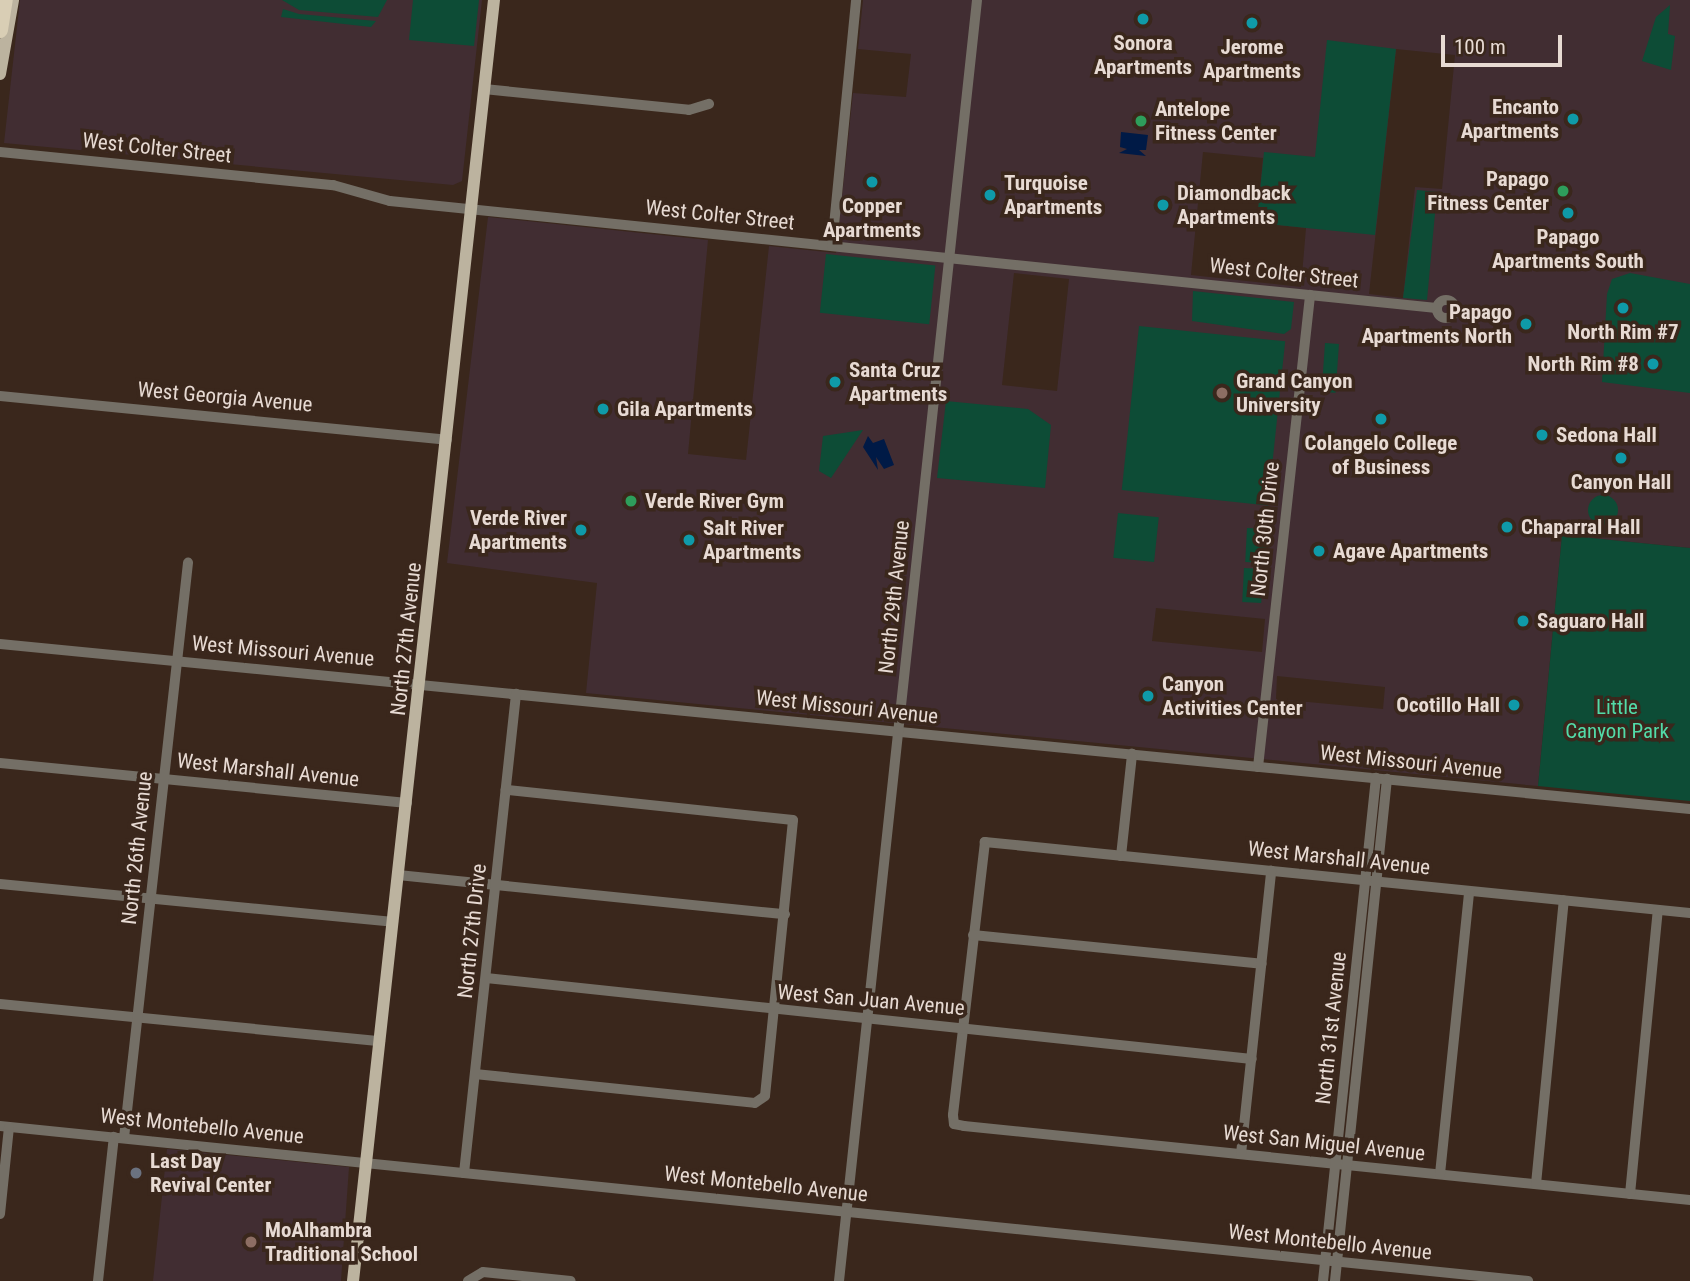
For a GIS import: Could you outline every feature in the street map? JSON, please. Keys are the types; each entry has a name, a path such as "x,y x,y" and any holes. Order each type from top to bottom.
{"highway":[{"path":"0,30 5,0"}],"main road":[{"path":"0,74 13,0"},
{"name":"North 27th Avenue","path":"353,1281 494,0"}],"street":[{"path":"831,246 856,0"},
{"name":"North 29th Avenue","path":"839,1281 977,0"},
{"path":"484,89 689,110 709,104"},
{"name":"West Colter Street","path":"0,152 333,185 390,201 1437,308"},
{"name":"North 30th Drive","path":"1258,767 1310,295"},
{"name":"West Georgia Avenue","path":"0,396 447,440"},
{"name":"North 26th Avenue","path":"98,1281 137,1017 188,563"},
{"name":"West Missouri Avenue","path":"0,644 1690,809"},
{"name":"North 27th Drive","path":"464,1173 516,694"},
{"path":"1121,856 1132,754"},
{"name":"West Marshall Avenue","path":"0,763 407,803"},
{"name":"North 31st Avenue","path":"1323,1281 1331,1261 1381,779"},
{"path":"475,1074 763,1104 775,1010 793,820 506,790"},
{"name":"West Marshall Avenue","path":"973,935 985,842 1690,913"},
{"path":"1241,1154 1271,871"},
{"path":"398,875 785,914"},
{"path":"0,884 393,922"},
{"path":"1440,1174 1469,891"},
{"path":"1536,1184 1564,900"},
{"path":"1630,1194 1658,910"},
{"path":"963,1028 973,935 1262,964"},
{"name":"West San Juan Avenue","path":"486,978 1252,1059"},
{"path":"0,1004 380,1041"},
{"name":"West San Miguel Avenue","path":"963,1028 954,1124 1690,1200"},
{"path":"0,1214 4,1127"},
{"name":"West Montebello Avenue","path":"4,1127 1528,1281"},
{"name":"North 31st Avenue","path":"1331,1261 1335,1281"},
{"path":"472,1278 571,1281"}],"shaded area":[{"path":"20,0 482,0 462,181 453,185 4,143"},
{"name":"Grand Canyon University","path":"863,0 1690,0 1690,548 1562,535 1538,786 586,693 597,583 447,563 488,217 708,240 688,454 746,460 769,246 836,253 853,93 906,97 911,54 858,49","holes":["1396,49 1455,55 1442,189 1415,187 1403,298 1369,294","1203,152 1263,158 1258,210 1268,224 1306,228 1301,287 1191,275","1014,273 1069,279 1057,391 1002,385","1156,608 1265,619 1262,652 1152,641","1277,676 1385,687 1383,709 1276,699"]},
{"name":"MoAlhambra Traditional School","path":"167,1149 349,1167 341,1281 153,1281"}],"green space":[{"path":"282,0 387,0 378,17 299,10"},
{"path":"413,0 479,0 474,46 409,40"},
{"path":"1670,5 1668,34 1675,36 1671,70 1642,61 1656,17"},
{"path":"283,9 299,14 376,21 371,27 281,17"},
{"path":"1327,40 1396,49 1375,235 1268,224 1258,210 1264,152 1315,157"},
{"path":"1417,190 1437,192 1427,300 1403,298"},
{"path":"826,254 935,265 929,324 820,313"},
{"path":"1630,273 1690,284 1690,393 1602,382 1607,294 1612,279"},
{"path":"1193,291 1294,302 1291,329 1284,334 1192,321"},
{"path":"1139,326 1285,341 1268,505 1122,490"},
{"path":"1325,343 1339,344 1336,393 1322,392"},
{"path":"946,401 1028,409 1051,425 1045,488 937,478"},
{"path":"863,430 831,478 819,471 823,436"},
{"path":"1603,495 1614,499 1618,510 1614,521 1603,525 1592,521 1588,510 1592,499"},
{"path":"1118,513 1159,517 1154,562 1113,558"},
{"path":"1247,528 1267,529 1265,563 1245,562"},
{"name":"Little Canyon Park","path":"1562,535 1690,548 1690,801 1538,786"},
{"path":"1244,568 1263,569 1261,603 1242,602"}],"water":[{"path":"1121,132 1148,135 1146,150 1139,150 1146,156 1119,153 1127,149 1120,147"},
{"path":"868,436 873,443 884,439 894,465 884,469 876,457 878,470 863,447"}],"place":[{"name":"Sonora Apartments","path":"1143,19"},
{"name":"Jerome Apartments","path":"1252,23"},
{"name":"Encanto Apartments","path":"1573,119"},
{"name":"Antelope Fitness Center","path":"1141,121"},
{"name":"Copper Apartments","path":"872,182"},
{"name":"Papago Fitness Center","path":"1563,191"},
{"name":"Turquoise Apartments","path":"990,195"},
{"name":"Diamondback Apartments","path":"1163,205"},
{"name":"Papago Apartments South","path":"1568,213"},
{"name":"North Rim #7","path":"1623,308"},
{"name":"Papago Apartments North","path":"1526,324"},
{"name":"North Rim #8","path":"1653,364"},
{"name":"Santa Cruz Apartments","path":"835,382"},
{"name":"Grand Canyon University","path":"1222,393"},
{"name":"Gila Apartments","path":"603,409"},
{"name":"Colangelo College of Business","path":"1381,419"},
{"name":"Sedona Hall","path":"1542,435"},
{"name":"Canyon Hall","path":"1621,458"},
{"name":"Verde River Gym","path":"631,501"},
{"name":"Chaparral Hall","path":"1507,527"},
{"name":"Verde River Apartments","path":"581,530"},
{"name":"Salt River Apartments","path":"689,540"},
{"name":"Agave Apartments","path":"1319,551"},
{"name":"Saguaro Hall","path":"1523,621"},
{"name":"Canyon Activities Center","path":"1148,696"},
{"name":"Ocotillo Hall","path":"1514,705"},
{"name":"Last Day Revival Center","path":"136,1173"},
{"name":"MoAlhambra Traditional School","path":"251,1242"}]}
